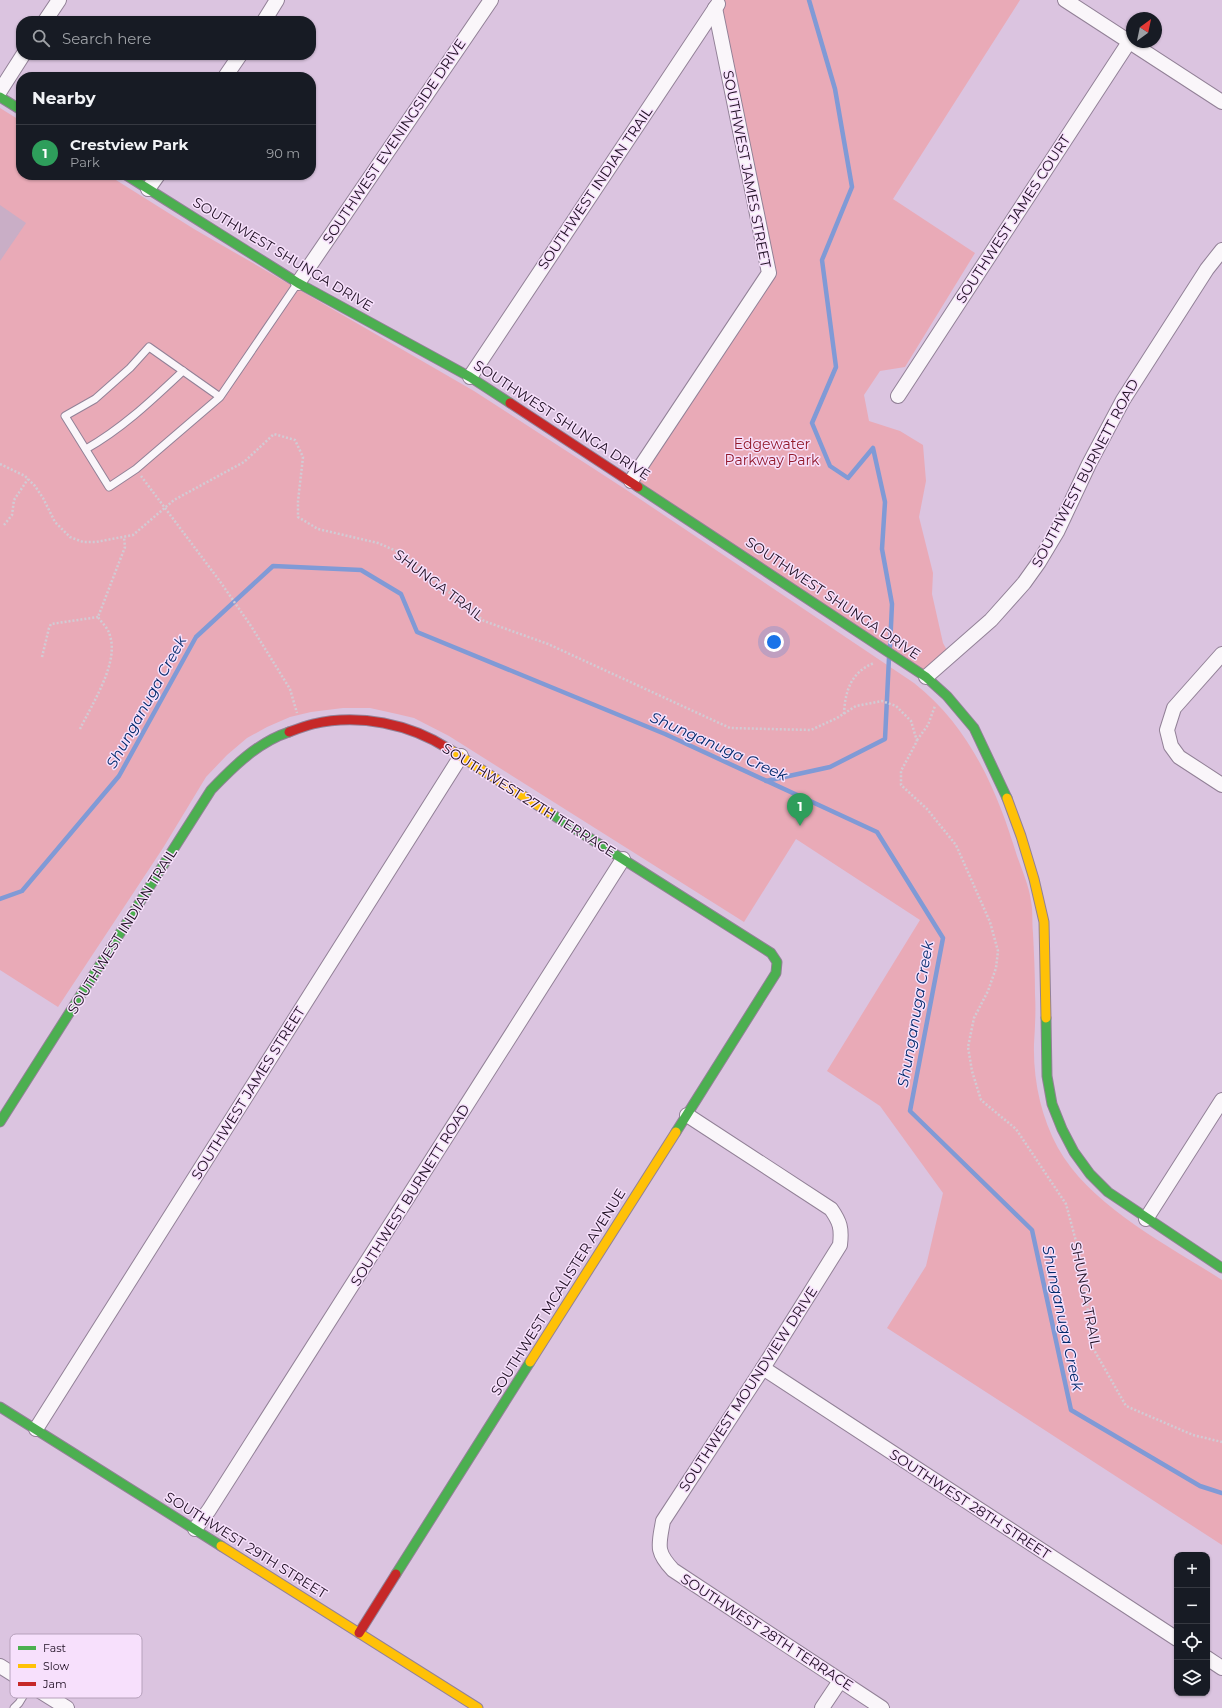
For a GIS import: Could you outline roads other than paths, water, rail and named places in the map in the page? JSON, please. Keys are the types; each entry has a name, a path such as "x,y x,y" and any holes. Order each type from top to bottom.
{"street":[{"path":"48,16 59,0"},
{"path":"267,16 277,0"},
{"name":"SOUTHWEST EVENINGSIDE DRIVE","path":"298,282 490,0"},
{"path":"1065,0 1126,40"},
{"name":"SOUTHWEST INDIAN TRAIL","path":"470,377 717,4"},
{"name":"SOUTHWEST JAMES STREET","path":"631,481 768,273 717,4"},
{"name":"SOUTHWEST JAMES COURT","path":"898,396 1126,47"},
{"path":"1138,48 1222,102"},
{"path":"0,91 20,60"},
{"path":"228,72 237,60"},
{"path":"0,97 16,107"},
{"name":"SOUTHWEST SHUNGA DRIVE","path":"134,180 298,282 470,377 631,481 926,677 947,696 974,728 1005,794 1021,836 1034,878 1044,922 1046,1076 1052,1104 1062,1129 1074,1152 1090,1174 1108,1192 1146,1219 1222,1268"},
{"path":"148,189 154,180"},
{"name":"SOUTHWEST BURNETT ROAD","path":"926,677 996,615 1040,562 1057,532 1123,400 1202,276 1222,250"},
{"path":"1222,654 1174,708 1167,730 1171,746 1179,757 1222,785"},
{"name":"SOUTHWEST 27TH TERRACE","path":"254,749 282,734 301,727 343,720 366,720 390,723 420,733 461,756 771,953 777,959 778,965"},
{"name":"SOUTHWEST INDIAN TRAIL","path":"0,1122 4,1106 211,790 223,775 254,749"},
{"name":"SOUTHWEST JAMES STREET","path":"36,1429 461,756"},
{"name":"SOUTHWEST BURNETT ROAD","path":"195,1529 370,1258 622,859"},
{"name":"SOUTHWEST MCALISTER AVENUE","path":"359,1633 687,1115 776,973 778,965"},
{"path":"1146,1219 1222,1100"},
{"name":"SOUTHWEST MOUNDVIEW DRIVE","path":"659,1549 662,1521 763,1368 840,1245 841,1232 838,1219 831,1209 687,1115"},
{"name":"SOUTHWEST 28TH STREET","path":"763,1368 1174,1637"},
{"name":"SOUTHWEST 29TH STREET","path":"0,1407 359,1633 471,1706"},
{"name":"SOUTHWEST 28TH TERRACE","path":"659,1549 664,1561 673,1570 882,1708"},
{"path":"1210,1660 1222,1668"},
{"path":"0,1666 10,1672"},
{"path":"822,1708 840,1681"},
{"path":"51,1704 67,1708"}],"lane":[{"path":"220,397 149,347 130,368 95,399 65,416 109,487 136,469 220,397 298,282"},
{"path":"86,449 107,437 134,417 184,371"},
{"path":"14,1708 22,1698"}],"waterway":[{"path":"809,0 835,89 852,187 822,260 836,367 812,423 830,466 848,478 873,448 885,502 882,549 892,604 890,647"},
{"name":"Shunganuga Creek","path":"0,899 22,891 119,776 196,637 273,566 361,570 401,594 417,632 665,734 877,832 943,938 910,1111 1032,1230 1071,1410 1200,1486 1222,1493"},
{"path":"766,781 830,767 885,739 889,658"}],"place":[{"name":"Crestview Park","path":"800,826"}],"park label":[{"name":"Edgewater Parkway Park","path":"772,452"}]}
